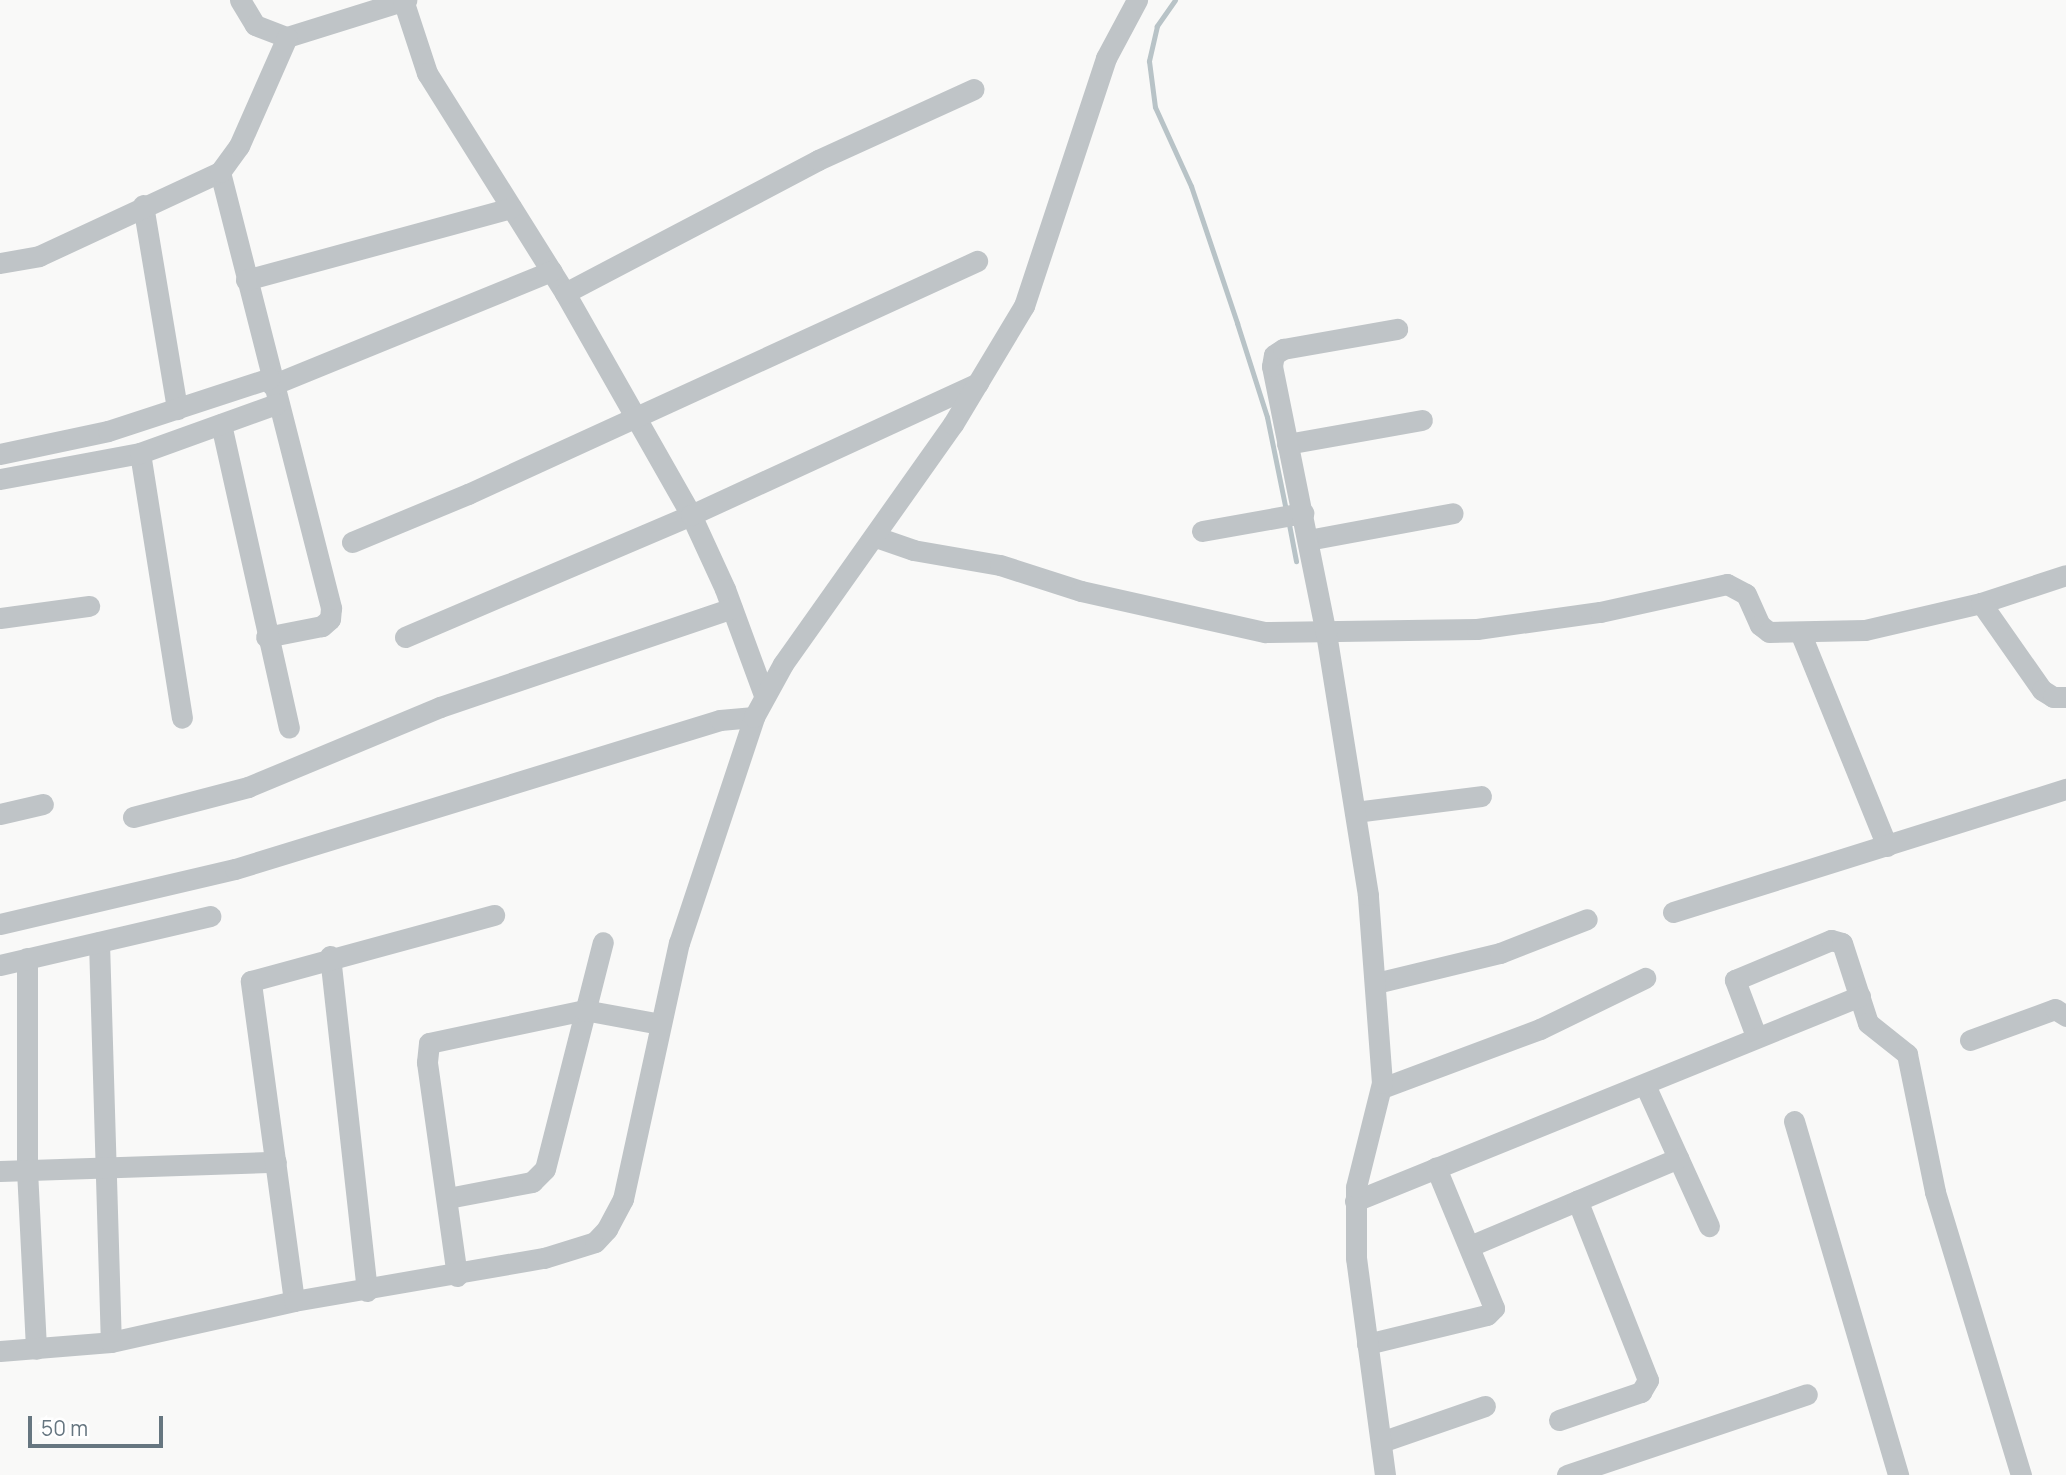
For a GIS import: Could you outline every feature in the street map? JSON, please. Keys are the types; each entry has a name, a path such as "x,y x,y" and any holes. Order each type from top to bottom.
{"street":[{"path":"240,0 255,25 287,37 404,0 426,73 552,271 691,516 732,608 764,695"},
{"path":"0,1351 111,1342 294,1301 457,1276 579,1248 607,1229 623,1199 660,1024 700,873 754,718 764,695 876,537 978,383 1032,286 1103,67 1138,0"},
{"path":"0,263 39,256 143,205 220,172 239,146 287,37"},
{"path":"565,293 818,160 974,89"},
{"path":"220,172 331,615 322,626 266,637"},
{"path":"143,205 177,409"},
{"path":"246,280 511,208"},
{"path":"352,542 634,418 977,261"},
{"path":"0,478 140,453 221,424 273,389 552,271"},
{"path":"1385,1475 1356,1258 1355,1201 1382,1088 1376,984 1355,812 1326,634 1308,540 1292,514 1287,444 1272,366 1276,352 1397,329"},
{"path":"405,637 691,516 978,383"},
{"path":"0,454 53,446 177,409 273,389"},
{"path":"1287,444 1422,420"},
{"path":"221,424 266,637 289,727"},
{"path":"140,453 182,718"},
{"path":"1308,540 1453,513"},
{"path":"1202,531 1292,514"},
{"path":"876,537 913,550 990,563 1081,591 1201,619 1265,632 1326,634 1538,622 1727,584 1746,594 1765,630 1800,632 1892,626 1980,603 2066,575"},
{"path":"1980,603 2042,690 2053,697 2066,697"},
{"path":"0,618 89,606"},
{"path":"133,817 248,787 440,707 732,608"},
{"path":"1800,632 1887,846"},
{"path":"0,924 248,865 720,719 754,718"},
{"path":"1673,912 2066,789"},
{"path":"1355,812 1481,796"},
{"path":"0,814 43,804"},
{"path":"294,1301 250,984 330,957 494,915"},
{"path":"0,965 210,916"},
{"path":"1376,984 1500,953 1587,919"},
{"path":"1756,1036 1735,980 1818,945 1835,940 1842,943 1868,1023 1907,1054 1935,1192 2021,1475"},
{"path":"99,942 111,1342"},
{"path":"448,1198 540,1177 603,942"},
{"path":"330,957 367,1291"},
{"path":"27,958 27,1170 36,1349"},
{"path":"1382,1088 1540,1029 1645,978"},
{"path":"1355,1201 1860,996"},
{"path":"457,1276 427,1062 429,1042 584,1010 660,1024"},
{"path":"1970,1040 2064,1011"},
{"path":"1645,1085 1709,1226"},
{"path":"1794,1121 1898,1475"},
{"path":"1469,1246 1678,1158"},
{"path":"0,1171 276,1162"},
{"path":"1367,1344 1491,1312 1494,1304 1436,1168"},
{"path":"1559,1420 1640,1392 1648,1380 1577,1200"},
{"path":"1567,1475 1807,1394"},
{"path":"1381,1442 1485,1406"}],"waterway":[{"path":"1175,0 1157,26 1149,61 1155,107 1191,186 1237,323 1267,417 1286,510"},
{"path":"1288,519 1296,561"}]}
